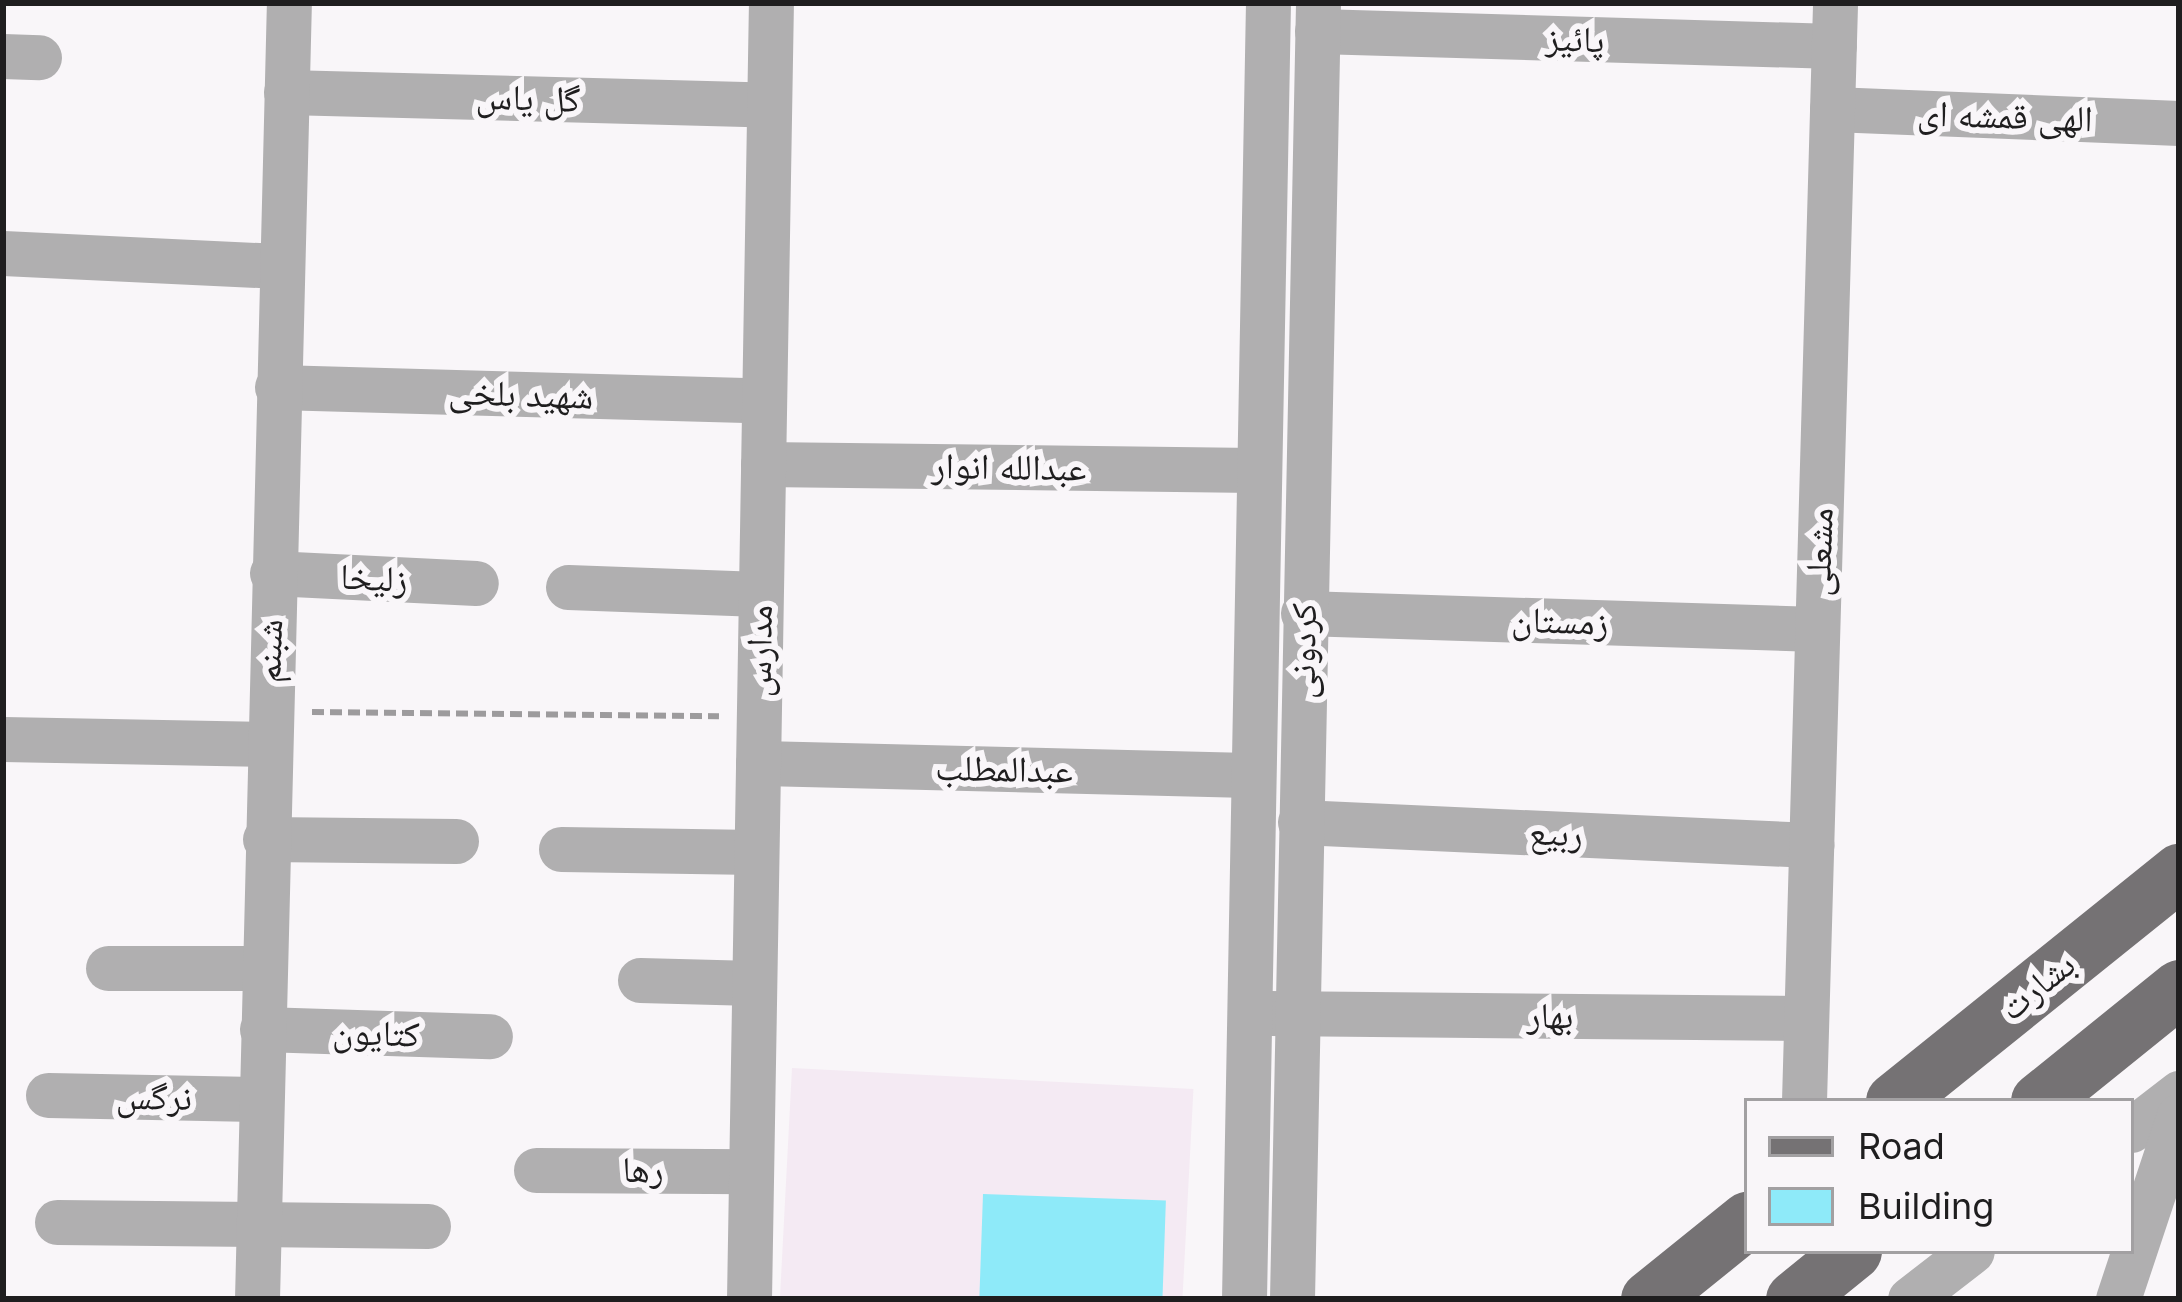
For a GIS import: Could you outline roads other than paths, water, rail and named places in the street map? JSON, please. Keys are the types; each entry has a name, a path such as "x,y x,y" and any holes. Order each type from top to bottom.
{"main road":[{"name":"بشارت","path":"1898,1098 2179,872"},
{"path":"2068,961 2125,1031"},
{"path":"2043,1098 2179,988"},
{"path":"1649,1299 1744,1222"},
{"path":"1794,1299 1849,1254"}],"street":[{"name":"شبنم","path":"257,1299 267,728 289,3"},
{"name":"مدارس","path":"749,1299 771,3"},
{"name":"کردونی","path":"1244,1299 1255,470 1268,3"},
{"name":"کردونی","path":"1292,1299 1317,17"},
{"name":"پائیز","path":"1317,17 1834,25"},
{"name":"مشعلی","path":"1804,1098 1834,25"},
{"name":"گل یاس","path":"286,92 769,105"},
{"name":"الهی قمشه ای","path":"1832,109 2179,123"},
{"path":"3,253 281,266"},
{"path":"1260,296 1311,298"},
{"name":"شهید بلخی","path":"277,387 764,401"},
{"name":"عبدالله انوار","path":"763,464 1255,470"},
{"name":"زلیخا","path":"272,573 476,583"},
{"path":"568,587 760,594"},
{"name":"زمستان","path":"1303,613 1817,628"},
{"path":"3,739 267,728"},
{"name":"عبدالمطلب","path":"758,763 1250,775"},
{"name":"ربیع","path":"1300,822 1811,845"},
{"path":"265,839 456,841"},
{"path":"561,849 757,852"},
{"path":"108,968 262,968"},
{"path":"640,980 754,983"},
{"name":"بهار","path":"1245,1012 1806,1018"},
{"name":"کتایون","path":"262,1029 490,1036"},
{"path":"2134,1128 2179,1093"},
{"name":"نرگس","path":"47,1095 260,1099"},
{"path":"2134,1251 2179,1116"},
{"name":"رها","path":"536,1170 751,1171"},
{"path":"57,1222 428,1226"},
{"path":"1910,1299 1968,1254"},
{"path":"2118,1299 2133,1254"}]}
